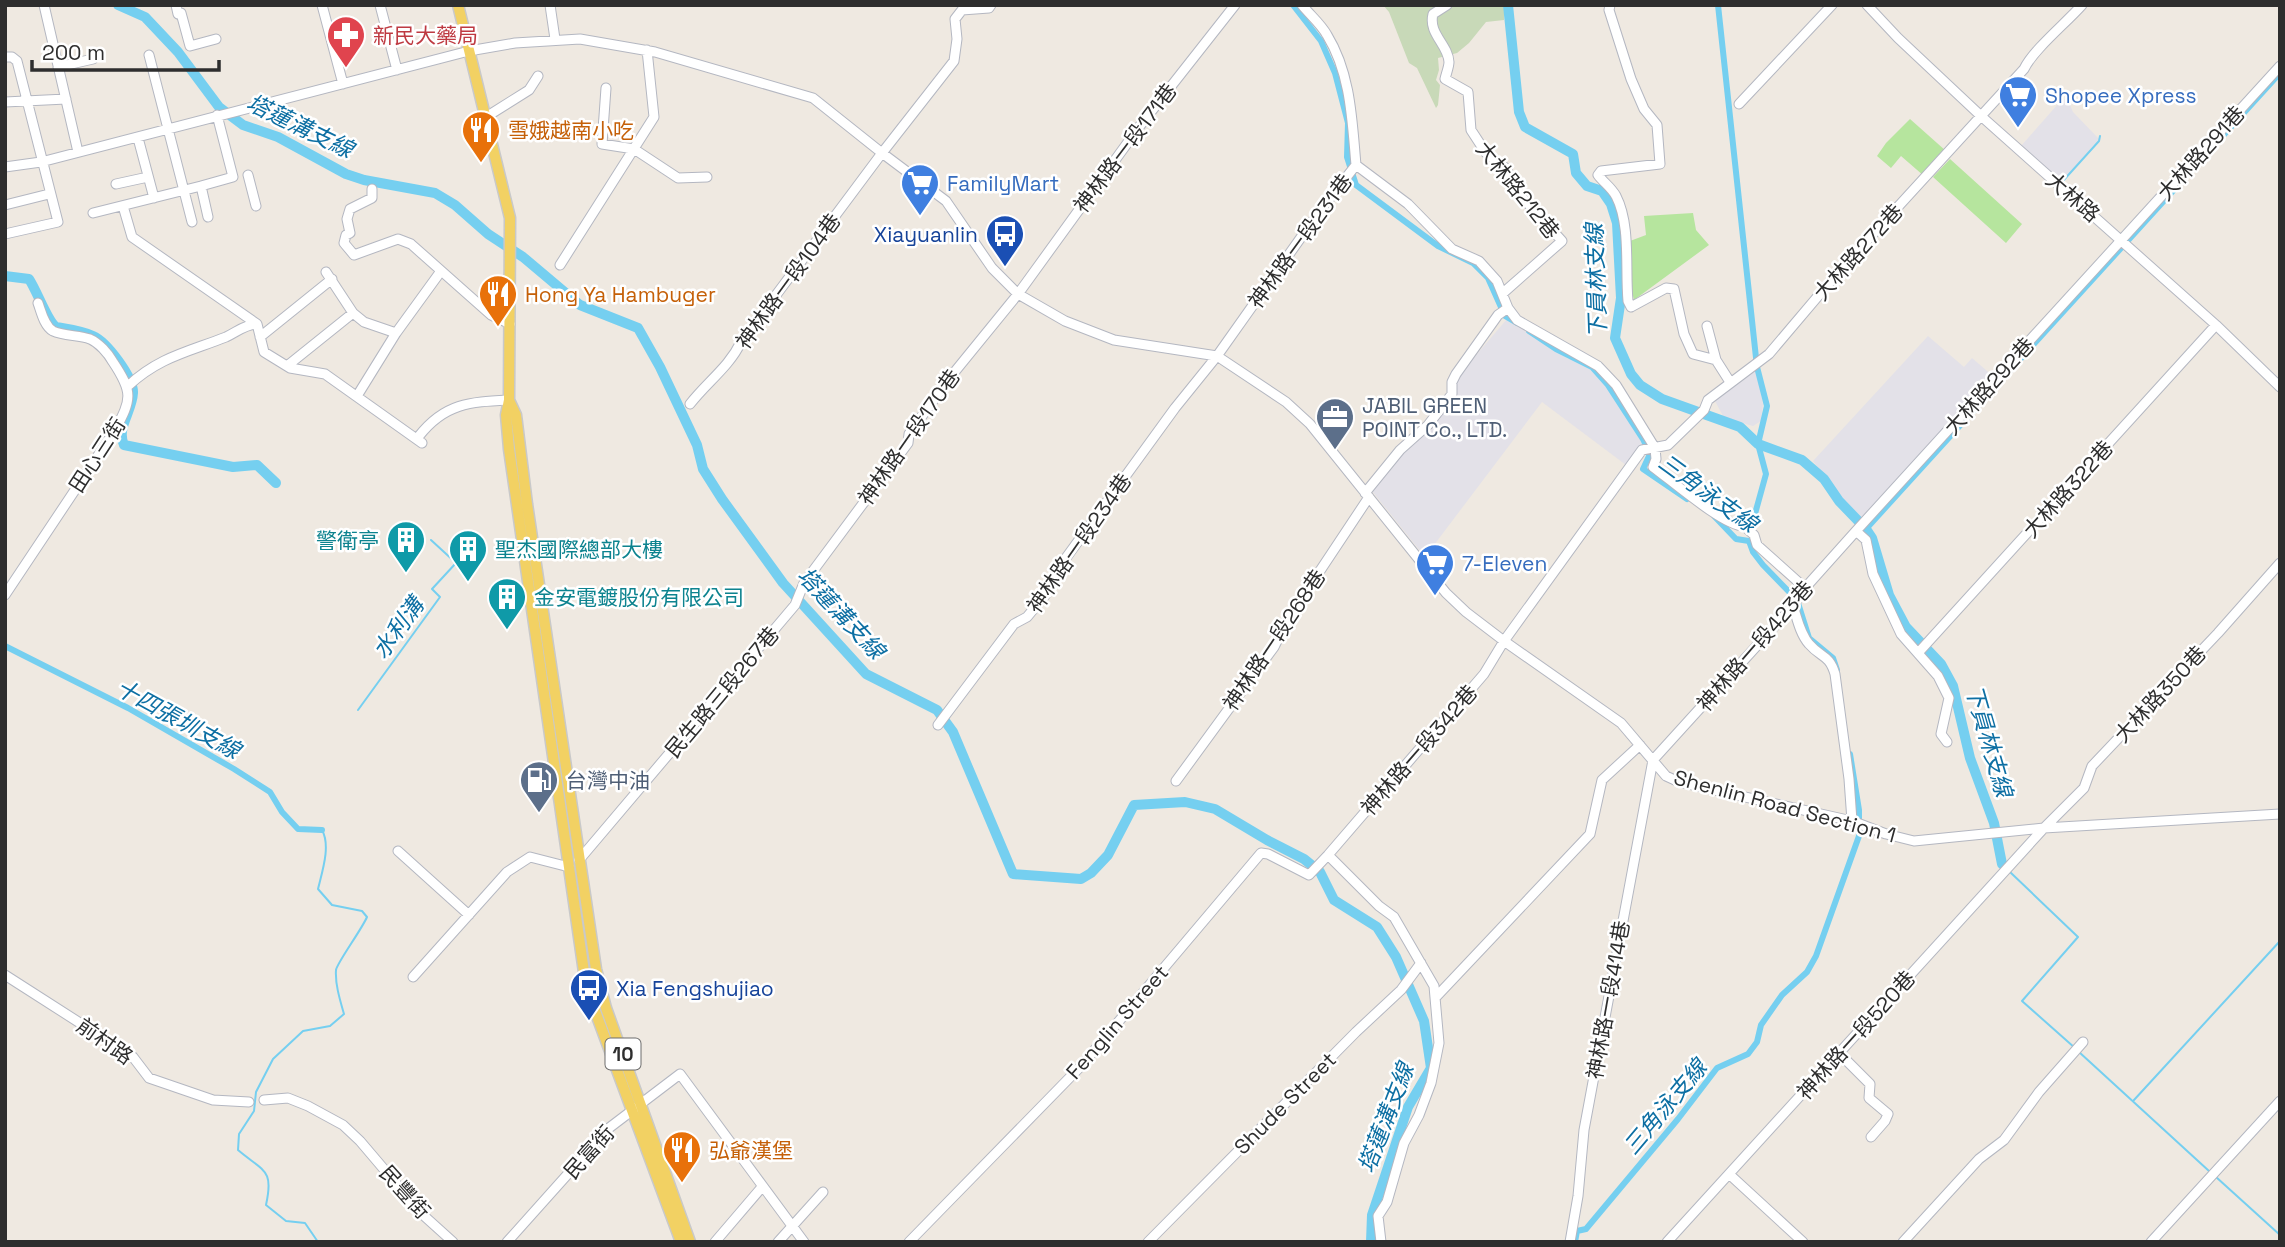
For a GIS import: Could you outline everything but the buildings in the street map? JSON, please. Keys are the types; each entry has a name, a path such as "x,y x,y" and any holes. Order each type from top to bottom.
{"main road":[{"name":"10","path":"458,5 510,218 509,400 506,415 509,449 582,960 590,995 690,1242"},
{"name":"10","path":"509,400 516,415 592,949 601,992 681,1242"}],"street":[{"path":"43,5 78,152"},
{"path":"176,5 178,14 181,13 190,46 216,39"},
{"path":"322,5 343,84"},
{"path":"380,5 397,70"},
{"path":"550,5 555,39"},
{"name":"神林路一段104巷","path":"690,404 707,382 732,360 741,342 954,61 957,39 955,19 962,10 989,8 991,5"},
{"name":"神林路一段171巷","path":"1018,294 1139,127 1235,5"},
{"name":"神林路一段231巷","path":"1217,356 1319,212 1356,165 1352,107 1342,70 1327,35 1302,5"},
{"name":"大林路212巷","path":"1447,5 1433,14 1431,22 1449,60 1445,79 1468,92 1471,130 1486,153 1507,169 1510,184 1562,241 1503,293"},
{"path":"1609,5 1631,79 1644,109 1657,125 1660,164 1601,171 1598,175 1609,186 1622,210 1628,301 1631,307 1666,288 1674,289 1684,334 1693,354 1716,360"},
{"path":"1739,104 1832,5"},
{"name":"大林路","path":"1867,5 1981,116 2216,325 2280,387"},
{"name":"大林路272巷","path":"1655,448 1668,445 1704,411 1708,400 1769,354 1841,270 2024,69 2031,55 2045,45 2082,5"},
{"name":"Shenlin Road Section 1","path":"5,167 41,162 138,138 469,51 555,39 602,41 647,50 813,98 946,201 992,268 1018,294 1065,321 1114,340 1217,356 1286,402 1310,424 1446,593 1504,641 1621,723 1666,776 1679,782 1852,821 1914,841 2045,828 2280,814"},
{"path":"560,265 654,117 647,50"},
{"path":"149,55 192,222"},
{"path":"5,57 12,57 17,61 58,222 5,234"},
{"path":"58,67 93,59"},
{"name":"大林路291巷","path":"2121,240 2280,66"},
{"path":"486,117 529,90 538,76"},
{"path":"606,88 603,144 634,149 678,178 707,177"},
{"path":"5,102 66,99"},
{"path":"93,213 233,177 218,115"},
{"path":"138,138 154,198"},
{"path":"1356,165 1408,204 1452,249 1479,261 1497,281 1508,308 1517,320 1598,366 1616,385 1655,448 1656,459 1653,467 1704,506 1737,527 1744,526 1755,535 1757,545 1805,588"},
{"path":"248,175 256,206"},
{"path":"116,184 148,177"},
{"path":"201,186 208,217"},
{"path":"372,189 372,198 349,209 347,219 350,233 346,235 344,243 354,255 397,239 411,244 491,315 510,324"},
{"path":"5,205 49,194"},
{"path":"123,206 132,237 257,324 264,352 287,366 325,374 421,439 432,419 459,405 509,400"},
{"name":"大林路292巷","path":"1856,531 2121,240"},
{"path":"357,396 396,333 441,271"},
{"path":"260,337 329,275 353,313 364,322 396,333"},
{"name":"神林路一段170巷","path":"804,583 906,446 909,434 948,380 1018,294"},
{"path":"38,303 47,325 54,331 93,340 108,354 128,386 141,373 160,361 230,335 247,325 257,324"},
{"name":"神林路一段268巷","path":"1176,781 1274,647 1286,622 1367,495 1401,450 1413,441 1452,394 1452,382 1456,374 1498,315 1508,308"},
{"path":"287,366 353,313"},
{"name":"大林路322巷","path":"1919,653 2216,325"},
{"path":"1707,326 1716,360 1730,382"},
{"name":"神林路一段234巷","path":"938,725 1014,624 1027,617 1047,593 1063,562 1175,408 1217,356"},
{"name":"田心三街","path":"5,595 115,430 126,411 128,386"},
{"name":"神林路一段342巷","path":"1328,855 1484,674 1504,641 1642,450 1655,448"},
{"path":"1856,531 1866,540 1873,574 1901,634 1938,676 1949,698 1941,734 1947,742"},
{"name":"神林路一段423巷","path":"1653,760 1793,606 1805,588 1856,531"},
{"name":"大林路350巷","path":"2045,828 2084,788 2092,766 2280,563"},
{"name":"民生路三段267巷","path":"579,860 795,606 804,583"},
{"path":"1793,606 1807,643 1831,661 1835,674 1852,821"},
{"path":"1436,997 1590,834 1602,779 1640,745"},
{"name":"神林路一段414巷","path":"1570,1242 1578,1196 1584,1130 1653,760"},
{"name":"神林路一段520巷","path":"1667,1242 2045,828"},
{"path":"398,851 469,915"},
{"name":"Fenglin Street","path":"909,1242 1081,1066 1261,853 1309,874 1328,855"},
{"path":"1328,855 1379,906 1394,917 1434,986 1436,997 1439,1044 1431,1083 1419,1115 1404,1143 1387,1202 1378,1216 1380,1241"},
{"path":"413,977 507,872 530,857 569,867"},
{"name":"Shude Street","path":"1147,1242 1401,990 1420,963"},
{"name":"前村路","path":"5,975 133,1057 149,1078 213,1100 249,1102"},
{"path":"1903,1242 1979,1159 2004,1140 2039,1093 2083,1042"},
{"path":"1839,1053 1870,1084 1869,1098 1888,1114 1871,1137"},
{"name":"民富街","path":"507,1242 609,1128 680,1073 762,1187"},
{"name":"民豐街","path":"264,1100 288,1098 343,1125 422,1213 453,1242"},
{"path":"2151,1242 2280,1101"},
{"path":"1729,1174 1804,1242"},
{"path":"715,1242 762,1187 804,1242"},
{"path":"778,1242 823,1192"}],"shaded area":[{"path":"2067,98 2073,112 2099,139 2061,182 2021,146 2058,104"},
{"path":"1507,319 1568,359 1573,359 1598,374 1647,444 1630,468 1542,402 1425,557 1372,491 1403,449 1450,397 1448,388"},
{"path":"1928,336 1964,367 1972,358 1994,377 1863,521 1843,501 1813,461"},
{"path":"1756,370 1763,404 1761,421 1753,426 1724,418 1714,399"}],"green space":[{"path":"1383,5 1504,5 1504,20 1486,22 1457,53 1438,58 1436,80 1440,85 1436,108 1417,68 1409,63 1389,12"},
{"path":"1910,119 1946,151 1924,176 1901,156 1891,168 1877,156"},
{"path":"1950,159 2022,224 2006,243 1933,177"},
{"path":"1693,213 1696,230 1709,245 1634,300 1630,284 1630,241 1646,235 1644,216"}],"waterway":[{"name":"塔蓮溝支線","path":"118,5 145,17 178,52 219,107 243,125 278,137 346,174 364,180 435,193 523,257 580,305 638,328 697,445 703,469 783,583 866,674 937,710 953,732 1013,874 1081,879 1091,873 1108,855 1134,805 1185,802 1215,809 1304,859 1320,872 1334,900 1377,927 1396,957 1424,1021 1431,1068 1408,1107 1372,1215 1371,1242"},
{"name":"三角泳支線","path":"1293,5 1321,41 1335,73 1348,123 1347,157 1356,185 1438,246 1473,263 1488,278 1505,316 1517,323"},
{"name":"下員林支線","path":"1508,5 1519,112 1525,127 1573,154 1576,173 1587,186 1602,191 1611,204 1617,223 1621,298 1615,338 1631,374 1640,385 1662,399 1740,427 1758,444 1802,460 1824,479 1839,501 1866,529 1872,538 1889,595 1906,627 1941,664 1953,686 1970,758 1994,823 2002,864"},
{"path":"1718,5 1757,367 1767,406 1758,444 1766,474 1750,532"},
{"path":"1866,529 2280,73"},
{"path":"2062,182 2099,141 2100,136"},
{"path":"5,276 29,279 56,327 93,336 119,361 133,393 123,426 124,445 233,467 257,465 276,483"},
{"name":"三角泳支線","path":"1529,331 1556,349 1592,367 1608,385 1643,439 1650,454 1643,469 1687,499"},
{"name":"三角泳支線","path":"1714,516 1736,539 1749,541 1763,565 1797,600 1809,638 1833,658 1837,670"},
{"name":"水利溝","path":"358,710 440,597 432,589 456,563 431,540"},
{"name":"十四張圳支線","path":"5,646 128,708 234,769 270,792 282,812 298,829 322,830"},
{"name":"三角泳支線","path":"1575,1242 1577,1231 1586,1229 1717,1068 1748,1054 1757,1042 1761,1025 1782,995 1807,972 1816,956 1859,836 1859,810 1850,754"},
{"path":"318,1242 305,1223 286,1221 266,1205 269,1184 265,1172 238,1150 239,1134 254,1111 256,1092 273,1059 303,1031 330,1026 344,1014 336,970 367,917 362,911 332,905 318,889 326,851 322,830"},
{"name":"下員林支線","path":"2010,872 2078,937 2022,1001 2075,1048"},
{"path":"2134,1100 2280,941"},
{"name":"下員林支線","path":"2079,1052 2209,1171"},
{"name":"下員林支線","path":"2216,1177 2280,1235"}],"place":[{"name":"新民大藥局","path":"346,69"},
{"name":"Shopee Xpress","path":"2018,129"},
{"name":"雪娥越南小吃","path":"481,164"},
{"name":"FamilyMart","path":"920,217"},
{"name":"Xiayuanlin","path":"1005,268"},
{"name":"Hong Ya Hambuger","path":"498,328"},
{"name":"JABIL GREEN POINT Co., LTD.","path":"1335,451"},
{"name":"警衛亭","path":"406,574"},
{"name":"聖杰國際總部大樓","path":"468,583"},
{"name":"7-Eleven","path":"1435,597"},
{"name":"金安電鍍股份有限公司","path":"507,631"},
{"name":"台灣中油","path":"539,814"},
{"name":"Xia Fengshujiao","path":"589,1022"},
{"name":"弘爺漢堡","path":"682,1184"}]}
